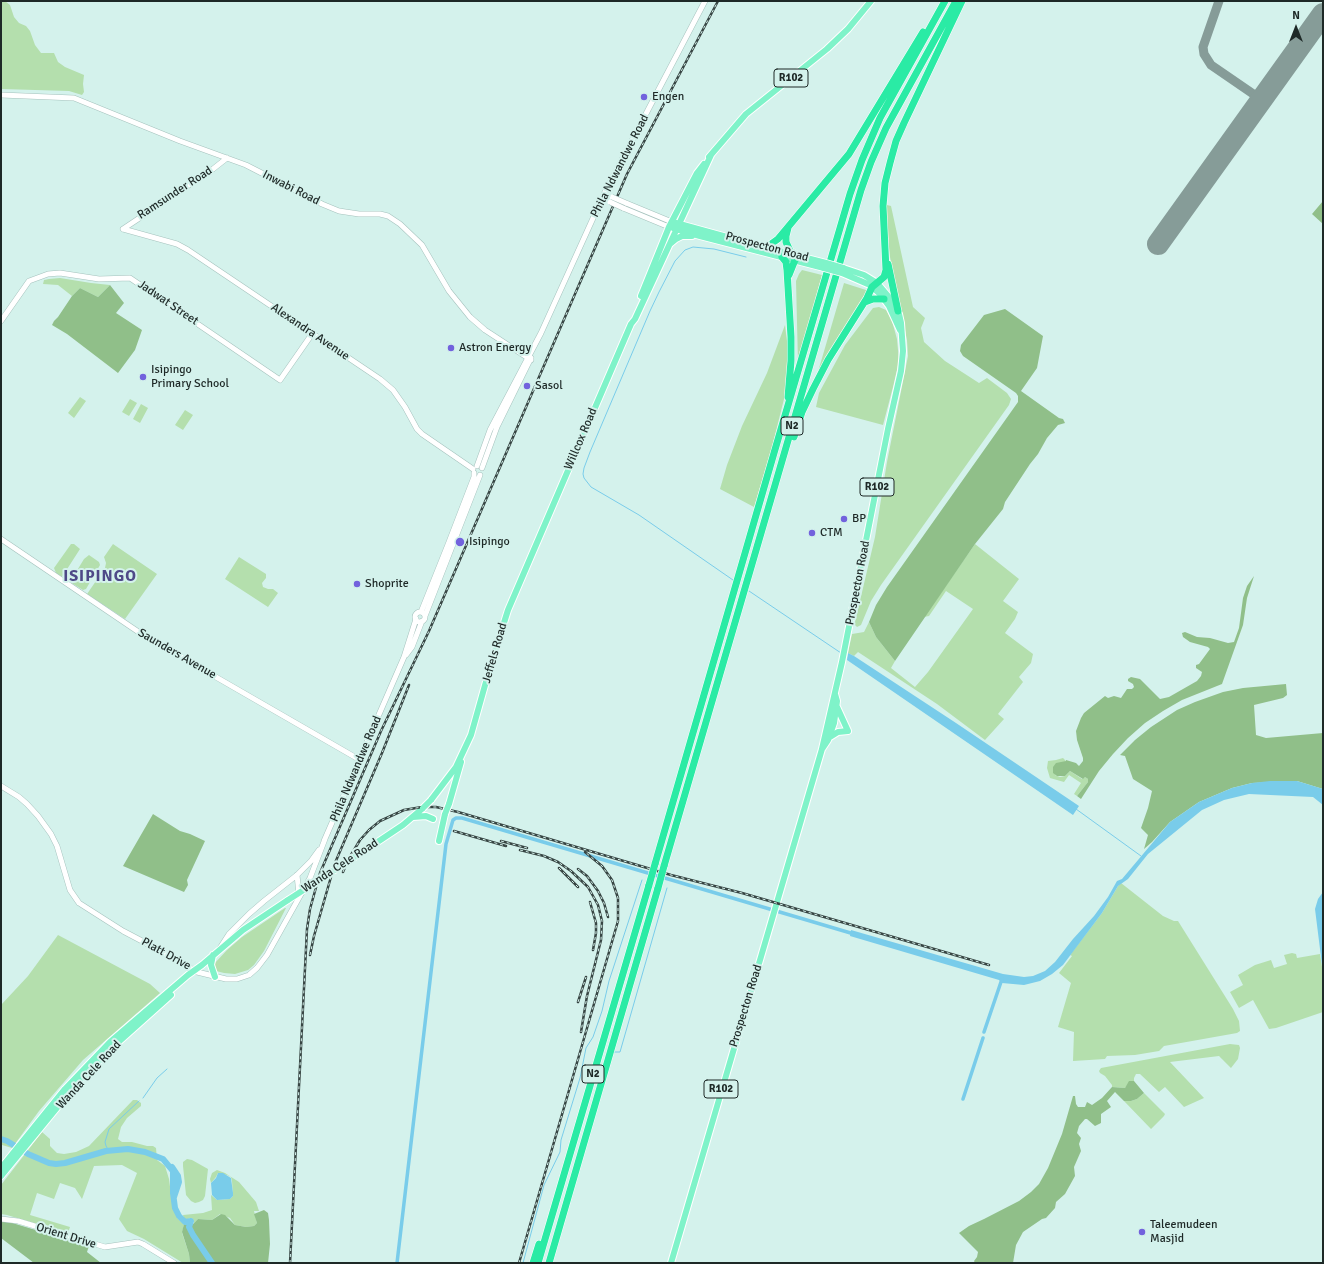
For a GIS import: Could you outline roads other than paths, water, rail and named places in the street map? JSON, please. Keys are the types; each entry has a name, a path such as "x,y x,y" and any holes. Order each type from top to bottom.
{"highway":[{"path":"762,247 772,244 790,225 849,154 942,1"},
{"name":"N2","path":"538,1263 850,194 862,160 880,118 945,1"},
{"name":"N2","path":"550,1263 861,190 868,169 893,113 956,1"},
{"path":"782,461 786,458 802,412 831,354 865,303 875,285 885,274 886,252 883,206 885,183 896,141 962,1"},
{"path":"788,279 795,257 790,251 786,242 786,236 790,225"},
{"path":"886,252 898,311"},
{"path":"782,257 786,263 788,279 791,361 785,418"},
{"path":"865,303 873,299 884,299"},
{"path":"533,1263 565,1160 570,1152"}],"main road":[{"name":"R102","path":"671,224 697,173 746,114 827,49 848,29 871,1"},
{"name":"R102","path":"678,226 711,155"},
{"name":"Prospecton Road","path":"671,224 762,247 842,270 875,285 889,295 898,311 903,350 900,371 835,693"},
{"name":"Willcox Road","path":"631,324 631,319 671,224"},
{"name":"Prospecton Road","path":"678,226 700,236 782,257 795,257"},
{"name":"Willcox Road","path":"531,554 631,324 635,319 678,226"},
{"path":"667,248 676,239 682,236 700,236"},
{"name":"Prospecton Road","path":"875,285 901,331"},
{"name":"Jeffels Road","path":"463,753 475,725 491,664 508,610 531,554"},
{"name":"R102","path":"822,749 830,737 834,723 836,706 835,693"},
{"name":"R102","path":"822,749 835,693"},
{"path":"830,737 838,732 848,731 836,706"},
{"name":"Prospecton Road","path":"671,1263 822,749"},
{"path":"439,841 445,814 463,753"},
{"name":"Wanda Cele Road","path":"1,1176 16,1153 65,1089 134,1021 243,930 413,817 443,786 463,753"},
{"path":"413,817 426,816 433,819"},
{"path":"213,955 211,965 215,977"},
{"name":"Wanda Cele Road","path":"1,1168 16,1153"}],"street":[{"name":"Phila Ndwandwe Road","path":"480,475 482,473 482,468 497,427 603,196 705,1"},
{"name":"Inwabi Road","path":"1,95 74,98 251,168 339,211 388,216 394,219 422,245 449,291 470,317 485,330 529,359"},
{"name":"Ramsunder Road","path":"123,229 227,158"},
{"name":"Prospecton Road","path":"603,196 671,224"},
{"name":"Alexandra Avenue","path":"123,229 177,244 188,250 389,386 405,407 417,429 422,434 474,469"},
{"name":"Jadwat Street","path":"1,321 26,283 33,278 60,272 104,280 130,278 280,380 312,334"},
{"name":"Phila Ndwandwe Road","path":"420,612 450,542 474,477 474,469 490,430 529,359"},
{"path":"425,616 420,612 416,614 416,619 422,621 425,619 480,475 476,475 474,469 482,468"},
{"name":"Saunders Avenue","path":"1,539 143,635 360,760"},
{"name":"Phila Ndwandwe Road","path":"220,949 229,934 249,914 297,875 314,858 325,839 404,657 416,619"},
{"name":"Phila Ndwandwe Road","path":"404,657 412,647 422,621"},
{"name":"Platt Drive","path":"1,786 12,792 27,804 51,834 57,846 70,890 79,903 122,931 161,951 195,971 226,979 237,979 249,975 257,968 267,955 310,878 325,839"},
{"path":"297,875 300,895"},
{"name":"Orient Drive","path":"1,1219 18,1221 105,1247 138,1242 144,1244 174,1263"}],"water":[{"path":"848,653 956,723 1079,806 1073,815 847,660"},
{"path":"1297,781 1323,789 1323,805 1313,797 1249,794 1224,800 1202,810 1148,854 1128,879 1118,886 1102,913 1063,965 1040,981 1024,985 1002,983 999,980 850,936 851,930 1003,974 1024,977 1033,976 1045,971 1055,962 1094,916 1108,897 1117,881 1122,879 1170,822 1199,802 1232,788 1252,783"},
{"path":"1323,892 1323,973 1315,909 1318,899"},
{"path":"218,1173 223,1173 231,1178 233,1196 230,1199 217,1200 212,1195 211,1183 216,1178"}],"waterway":[{"path":"733,580 639,515 591,487 584,478 583,474 590,452 650,311 675,261 685,250 693,247 714,249 746,257"},
{"path":"749,591 841,653"},
{"path":"1076,809 1141,856"},
{"path":"397,1263 446,844 453,820 456,818 462,818 854,934"},
{"path":"523,1263 544,1185 560,1152 561,1140 580,1078 586,1048 593,1037 602,1011 609,981 642,880"},
{"path":"614,1052 620,1052 667,888"},
{"path":"984,1032 1002,979"},
{"path":"963,1099 983,1038"},
{"path":"143,1098 157,1078 167,1069"},
{"path":"109,1151 105,1142 109,1129 139,1101"},
{"path":"1,1139 28,1154 49,1163 56,1164 65,1163 106,1151 128,1149 145,1152 163,1159 173,1171 175,1208 179,1216 185,1222 191,1221 189,1227 212,1263"},
{"path":"172,1167 178,1176 179,1182 174,1197"}],"railway":[{"path":"290,1263 307,929 310,909 320,873 381,731 429,631 627,174 718,1"},
{"path":"310,955 335,863 409,685"},
{"path":"343,872 348,860 360,840 380,821 404,810 422,807 436,807 458,812 671,875 742,893 989,965"},
{"path":"454,831 506,846"},
{"path":"501,841 527,848"},
{"path":"520,850 544,856 558,862 571,871 588,887 598,905 602,921 601,940 587,996 581,1032"},
{"path":"519,1263 618,921 618,898 612,880 602,866 585,852"},
{"path":"559,868 578,887"},
{"path":"578,869 587,876 598,891 604,903 608,917"},
{"path":"590,902 596,923 593,950"},
{"path":"578,1002 586,977"}],"place":[{"name":"Engen","path":"644,97"},
{"name":"Astron Energy","path":"451,348"},
{"name":"Isipingo Primary School","path":"143,377"},
{"name":"Sasol","path":"527,386"},
{"name":"BP","path":"844,519"},
{"name":"CTM","path":"812,533"},
{"name":"Isipingo","path":"460,542"},
{"name":"Shoprite","path":"357,584"},
{"name":"Taleemudeen Masjid","path":"1142,1232"}],"district":[{"name":"ISIPINGO","path":"100,577"}]}
